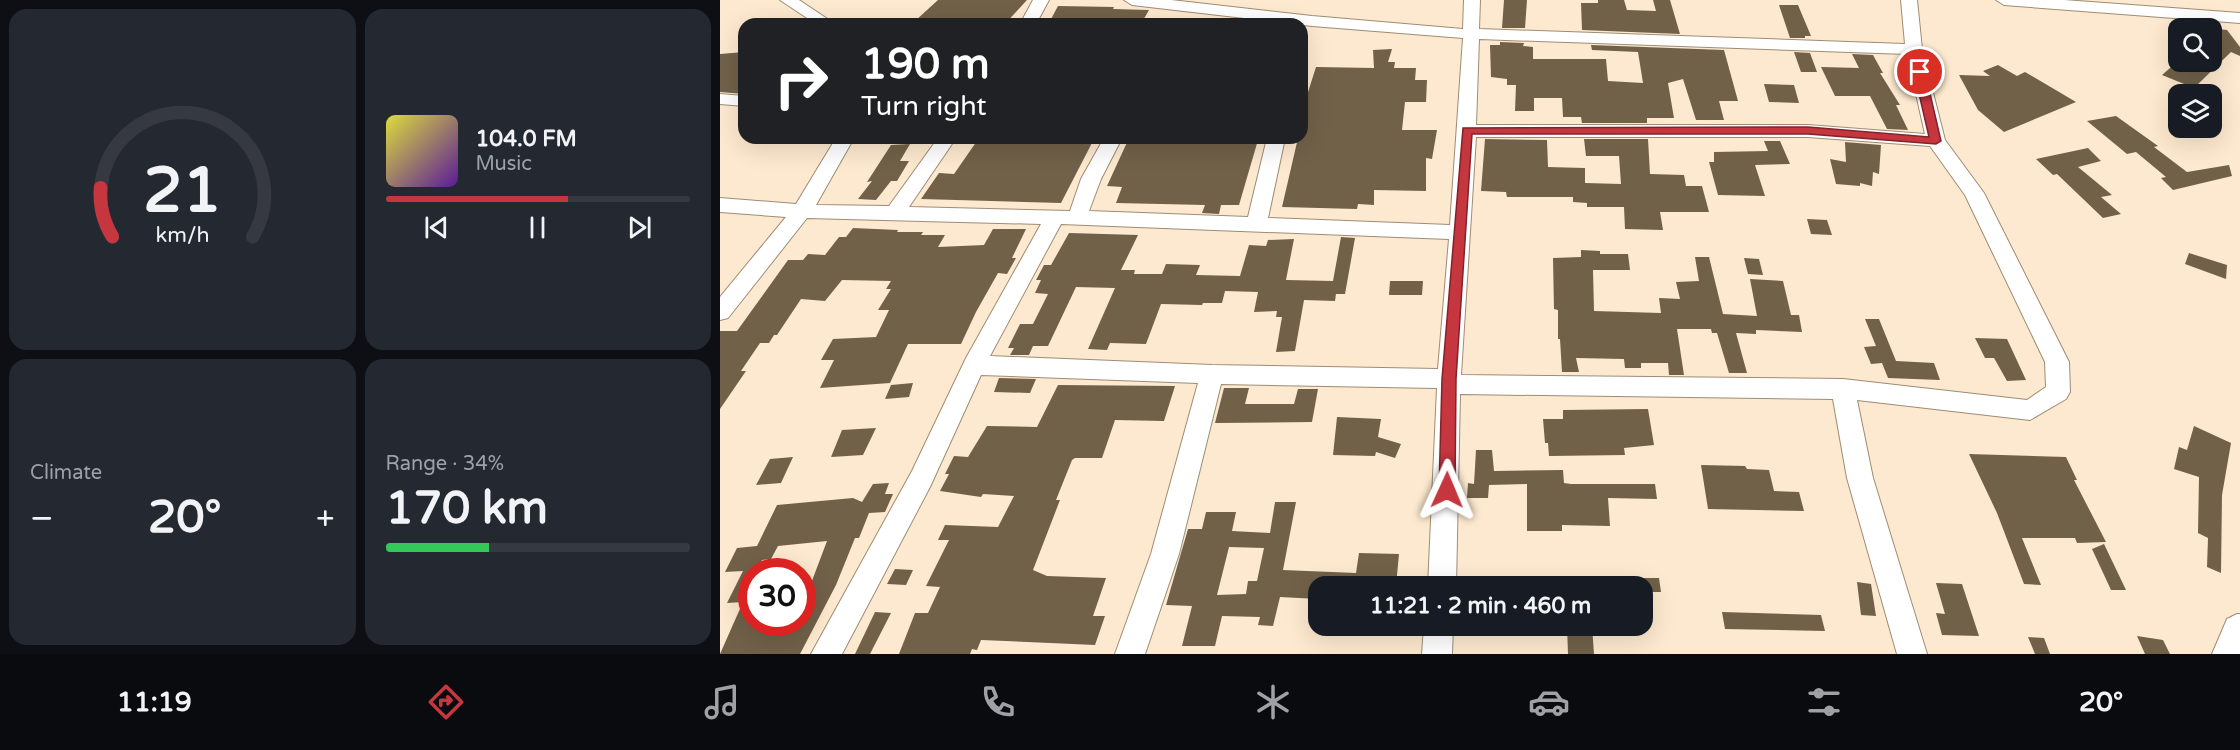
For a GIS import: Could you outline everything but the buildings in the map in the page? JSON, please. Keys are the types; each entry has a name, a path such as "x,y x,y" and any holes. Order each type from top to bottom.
{"street":[{"path":"788,0 817,18"},
{"path":"1031,18 1041,0"},
{"path":"1132,0 1286,18"},
{"path":"1443,576 1446,532 1449,381 1461,232 1472,0"},
{"path":"974,364 1449,381 1843,389 2030,410 2058,392 2057,362 1974,193 1936,141 1914,49 1909,0"},
{"path":"2004,0 2240,18"},
{"path":"1177,18 1184,6"},
{"path":"1308,21 1472,34 1914,49"},
{"path":"1308,28 1312,21"},
{"path":"720,99 738,100"},
{"path":"1467,131 1808,131 1936,141"},
{"path":"720,312 802,211 841,144"},
{"path":"894,214 943,144"},
{"path":"826,654 921,478 974,364 1091,180 1110,144"},
{"path":"1256,226 1275,144"},
{"path":"720,205 802,211 1461,232"},
{"path":"1130,654 1165,554 1212,374"},
{"path":"1843,389 1860,478 1912,654"},
{"path":"2227,654 2237,629 2240,629"},
{"path":"1437,654 1438,636"}],"route":[{"path":"1447,490 1449,379 1467,131 1808,131 1936,141 1920,72"}]}
